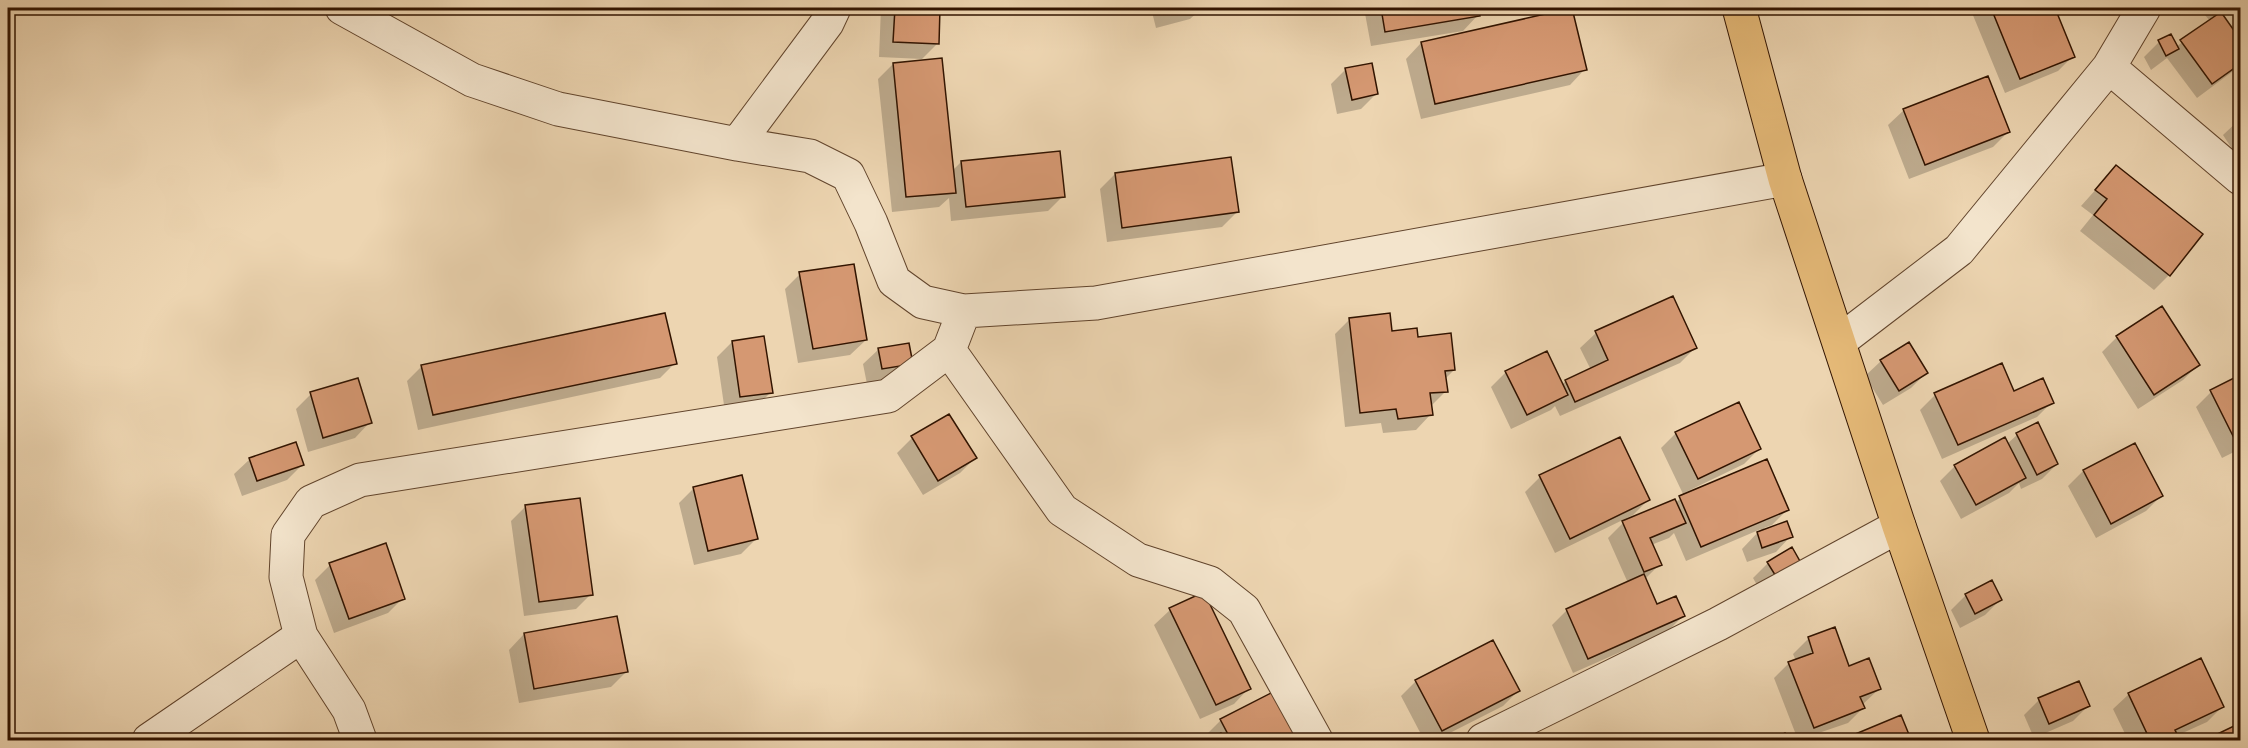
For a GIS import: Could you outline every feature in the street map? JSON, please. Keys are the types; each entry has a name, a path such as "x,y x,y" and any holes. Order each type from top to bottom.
{"main road":[{"path":"1739,8 1785,179 1899,526 1973,741"}],"street":[{"path":"342,8 472,80 558,109 810,156 848,175 894,281 923,302 964,311 1096,303 1785,179"},
{"path":"737,144 827,23 834,8"},
{"path":"1840,341 1959,250 2109,67 2144,8"},
{"path":"2109,67 2241,178"},
{"path":"360,741 349,710 301,636 286,578 288,535 311,502 360,480 888,396 949,350 964,311"},
{"path":"949,350 1062,510 1138,560 1210,583 1244,610 1316,741"},
{"path":"1483,741 1718,624 1899,526"},
{"path":"149,741 301,636"}],"building":[{"path":"895,8 940,8 939,44 893,42"},
{"path":"1169,8 1195,8 1171,14"},
{"path":"1381,8 1478,8 1480,16 1385,32"},
{"path":"1572,8 1587,70 1435,104 1421,42"},
{"path":"1991,8 2055,8 2075,57 2020,79"},
{"path":"2221,12 2240,39 2240,64 2212,84 2180,40"},
{"path":"2171,34 2179,49 2166,56 2158,40"},
{"path":"942,58 956,193 906,197 893,63"},
{"path":"1372,63 1378,94 1352,100 1345,68"},
{"path":"1988,76 2010,132 1925,165 1903,109"},
{"path":"1060,151 1065,197 966,207 961,161"},
{"path":"1231,157 1239,212 1122,228 1115,173"},
{"path":"2116,165 2203,234 2170,276 2094,215 2107,199 2095,190"},
{"path":"854,264 867,340 813,349 799,272"},
{"path":"1673,296 1697,348 1575,402 1565,380 1608,360 1595,331"},
{"path":"2162,306 2200,365 2154,395 2116,336"},
{"path":"665,313 677,364 433,415 421,365"},
{"path":"1390,313 1392,331 1417,328 1418,337 1451,333 1455,370 1445,371 1448,392 1430,393 1433,415 1398,419 1396,409 1360,413 1349,318"},
{"path":"764,336 773,393 740,397 732,341"},
{"path":"1909,342 1928,373 1899,391 1880,360"},
{"path":"909,343 913,364 882,369 878,348"},
{"path":"1547,351 1568,395 1527,415 1505,371"},
{"path":"2002,363 2014,391 2043,378 2054,403 1958,445 1934,393"},
{"path":"2240,375 2240,442 2237,444 2210,390"},
{"path":"358,378 372,423 323,438 310,392"},
{"path":"1739,402 1761,449 1698,479 1675,432"},
{"path":"949,414 977,458 938,481 911,436"},
{"path":"2038,422 2058,464 2037,475 2016,433"},
{"path":"1620,437 1650,500 1570,539 1539,475"},
{"path":"2005,437 2026,478 1976,505 1954,465"},
{"path":"296,442 304,465 257,481 249,458"},
{"path":"2135,443 2163,496 2111,524 2083,470"},
{"path":"1767,459 1789,510 1701,547 1679,496"},
{"path":"742,475 758,539 708,551 693,487"},
{"path":"580,498 593,595 539,602 525,505"},
{"path":"1675,499 1686,523 1650,538 1662,565 1644,572 1622,521"},
{"path":"1787,521 1793,537 1762,548 1757,532"},
{"path":"386,543 405,599 349,619 329,563"},
{"path":"1792,547 1801,563 1777,578 1767,562"},
{"path":"1644,574 1657,604 1676,596 1685,616 1588,659 1566,609"},
{"path":"1992,580 2002,600 1975,614 1965,594"},
{"path":"1204,592 1251,689 1216,705 1169,608"},
{"path":"617,616 628,672 534,689 524,633"},
{"path":"1835,627 1849,666 1869,658 1881,689 1860,697 1865,708 1814,728 1788,662 1813,653 1808,637"},
{"path":"1493,640 1520,691 1442,731 1415,680"},
{"path":"2201,658 2224,707 2175,730 2180,740 2150,740 2128,693"},
{"path":"2079,681 2090,706 2049,724 2038,698"},
{"path":"1273,692 1298,740 1231,740 1220,719"},
{"path":"1901,715 1910,737 1901,740 1841,740"},
{"path":"2238,724 2240,740 2205,740"},
{"path":"1221,733 1225,740 1208,740"},
{"path":"1785,733 1790,740 1772,740"}]}
